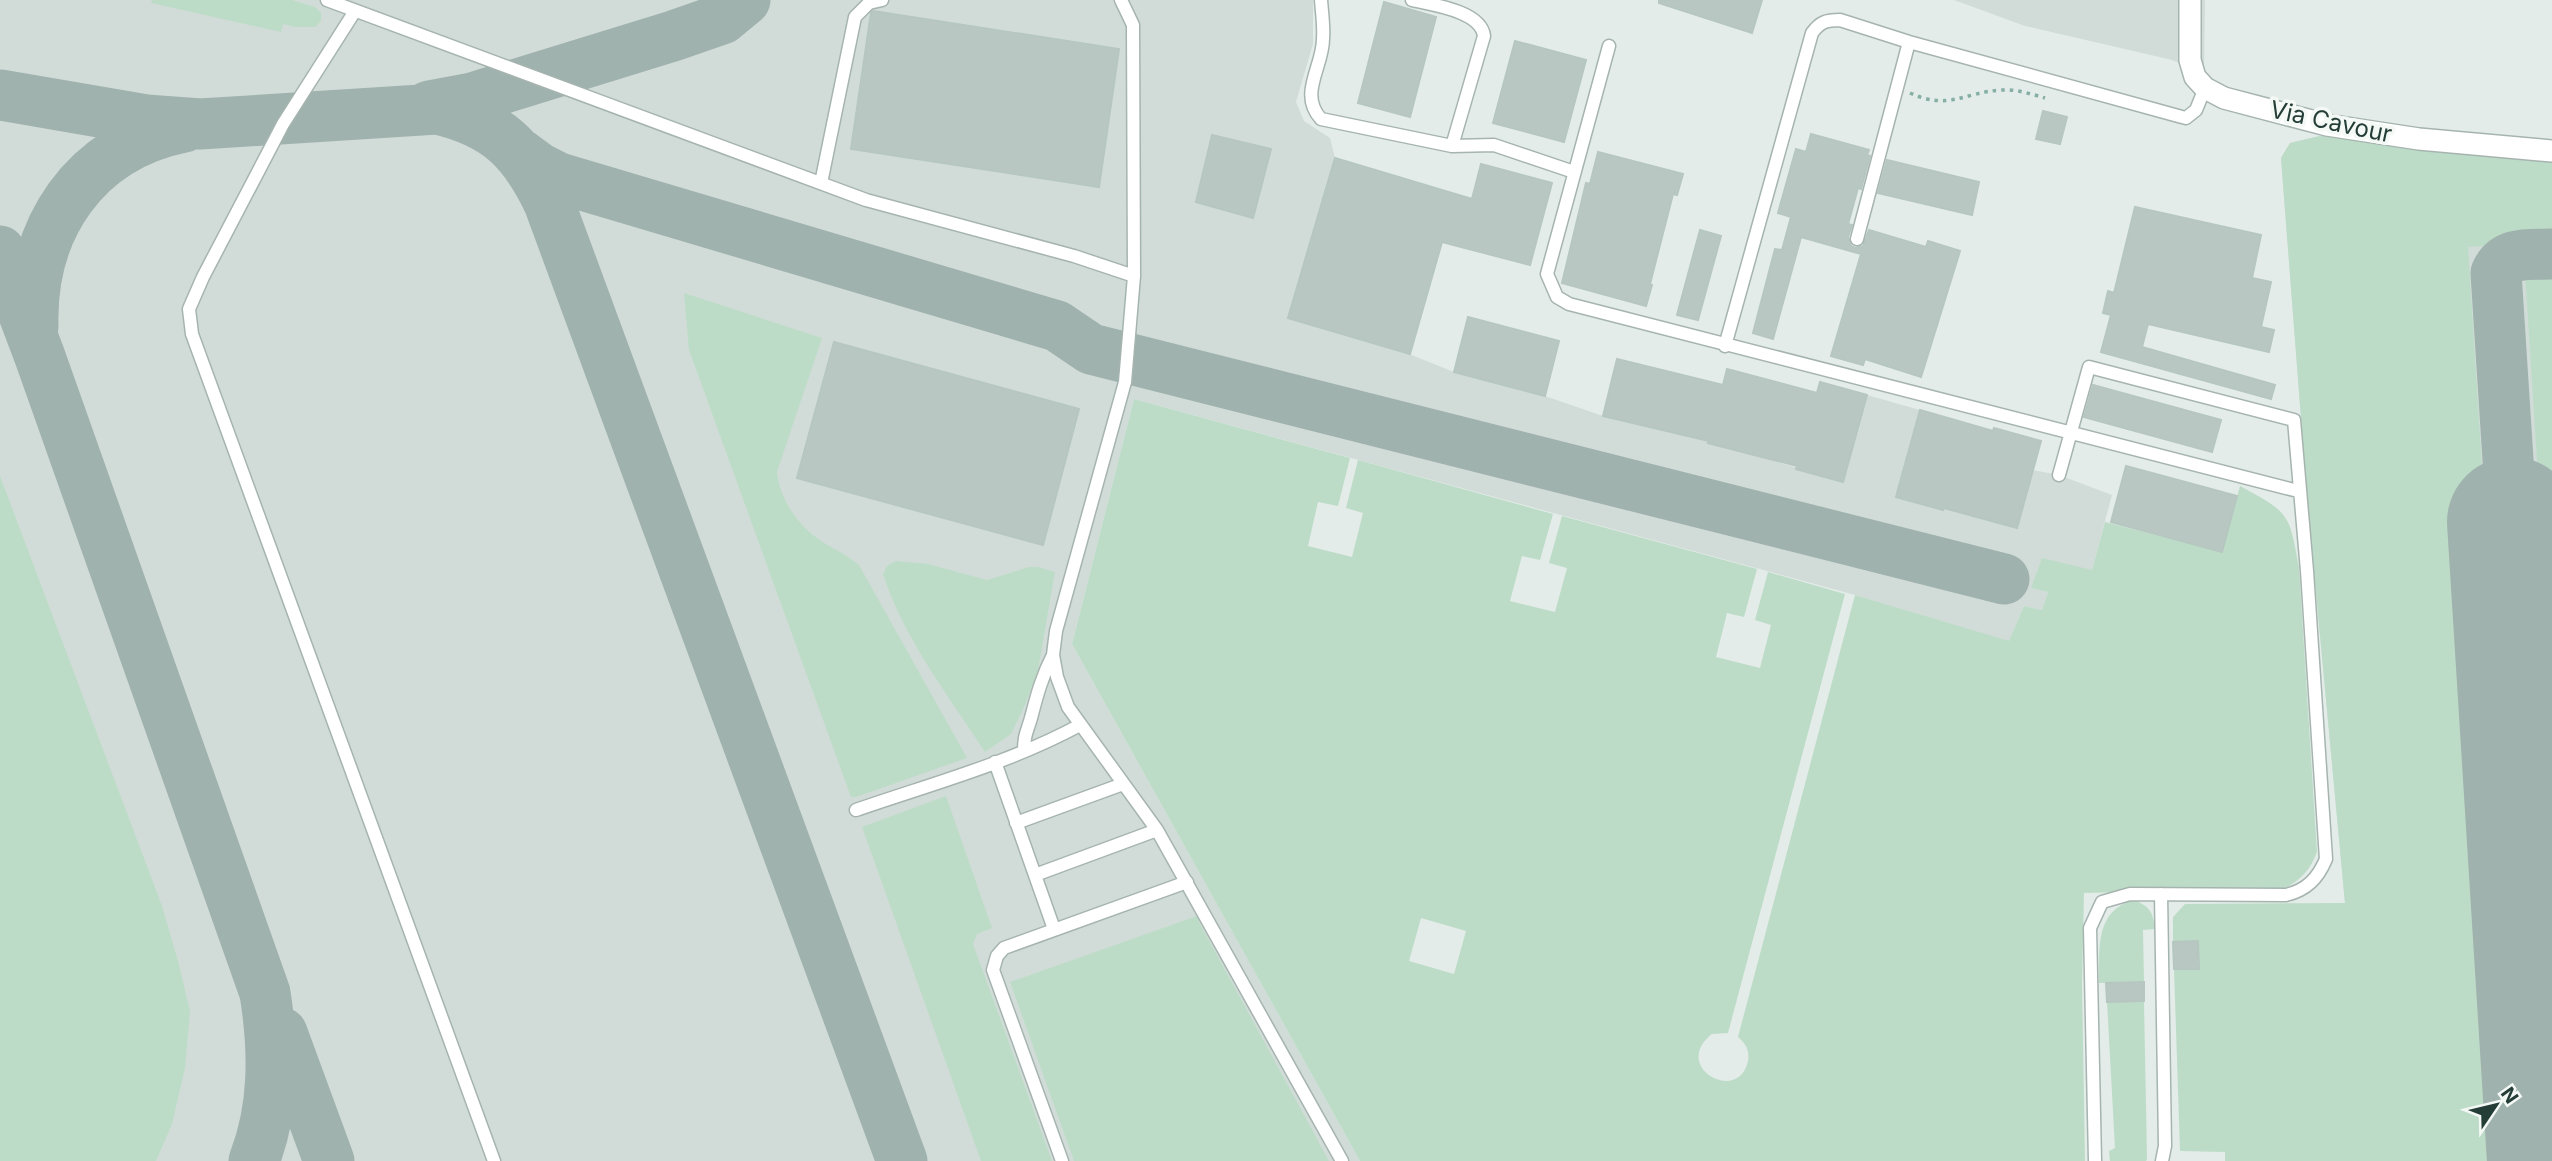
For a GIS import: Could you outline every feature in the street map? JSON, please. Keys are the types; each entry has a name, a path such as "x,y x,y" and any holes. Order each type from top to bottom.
{"street":[{"path":"2190,0 2190,60 2195,78 2205,88"},
{"name":"Via Cavour","path":"2205,88 2224,98 2327,125 2419,139 2552,151"}],"lane":[{"path":"327,0 866,200 1074,256 1134,276"},
{"path":"821,184 855,17 869,3 882,0"},
{"path":"1121,0 1133,25 1134,276 1125,382 1056,631 1053,655 1062,695 1080,725 1157,830 1342,1161"},
{"path":"1321,0 1324,42 1311,91 1313,110 1321,119 1452,145 1494,145 1574,172"},
{"path":"1412,0 1449,9 1474,19 1483,29 1484,36 1452,145"},
{"path":"355,10 283,124 203,277 189,309 192,334 494,1161"},
{"path":"1726,346 1812,33 1819,23 1840,20 1909,42 2186,118 2196,110 2205,88"},
{"path":"1857,239 1909,42"},
{"path":"1609,47 1547,274 1557,297 1569,304 1726,346 2298,491"},
{"path":"2059,475 2089,367 2294,421 2326,859 2319,876 2306,887 2286,895 2130,894 2114,896 2102,902 2090,928 2095,1161"},
{"path":"1024,751 1024,732 1030,720 1032,704 1053,655"},
{"path":"856,810 1024,751 1080,725"},
{"path":"995,762 1054,929"},
{"path":"1016,823 1123,784"},
{"path":"1035,875 1157,830"},
{"path":"1062,1161 993,970 994,961 1004,948 1187,882"},
{"path":"2161,894 2165,1146 2162,1161"}],"path":[{"path":"1906,91 1931,101 1945,102 2003,90 2053,100"}],"shaded area":[{"path":"0,0 1313,0 1313,44 1296,102 1304,121 1330,138 1335,158 1288,318 1409,354 1454,372 1545,396 1603,416 1694,437 1843,482 1867,395 1920,410 1896,497 1943,510 1960,450 2017,528 2033,470 2059,475 2112,495 2092,570 2032,588 2048,592 2042,610 2024,606 2009,642 1855,595 1134,399 1072,644 1360,1161 0,1161"},
{"path":"1954,0 2205,0 2204,72 2172,60 2025,26"},
{"path":"2320,136 2552,160 2552,1161 2369,1161 2307,496 2281,158 2290,143"}],"green space":[{"path":"152,0 292,0 315,7 321,13 321,21 315,27 283,24 281,32 151,3"},
{"path":"2320,136 2552,160 2552,242 2468,247 2526,1161 2225,1161 2225,1152 2180,1151 2174,969 2198,969 2198,942 2173,942 2173,917 2185,904 2345,903 2307,496 2281,158 2290,143"},
{"path":"2534,264 2552,264 2552,508 2540,508 2525,272"},
{"path":"684,293 822,338 777,472 782,493 793,513 808,530 859,565 967,758 851,797 689,350"},
{"path":"1134,399 1350,458 1338,506 1318,502 1308,546 1352,557 1363,513 1346,508 1358,460 1553,514 1540,560 1522,556 1510,601 1555,612 1567,568 1549,563 1562,516 1757,569 1744,617 1727,613 1716,657 1760,668 1771,625 1755,620 1768,572 1845,594 1728,1033 1712,1034 1701,1046 1699,1058 1703,1069 1711,1076 1733,1080 1742,1074 1748,1061 1746,1047 1738,1037 1855,595 2009,641 2024,606 2042,610 2048,592 2031,588 2042,558 2092,570 2105,522 2222,552 2240,486 2278,509 2289,525 2296,550 2317,852 2305,873 2285,888 2084,893 2082,983 2085,1161 1360,1161 1072,644","holes":["1421,918 1466,931 1454,974 1409,961"]},
{"path":"0,476 162,906 190,1011 185,1068 172,1124 156,1161 0,1161"},
{"path":"2552,530 2552,713 2541,541"},
{"path":"896,561 928,564 987,580 1029,567 1055,572 1038,670 1025,705 1011,734 985,752 928,666 902,621 883,574 887,566"},
{"path":"946,796 992,928 977,934 973,944 1052,1161 981,1161 862,827"},
{"path":"2134,900 2150,911 2155,929 2143,930 2144,982 2099,983 2100,945 2106,922 2121,905"},
{"path":"1197,916 1329,1161 1074,1161 1010,982"},
{"path":"2144,1001 2147,1159 2110,1161 2109,1151 2115,1148 2107,1002"}],"building":[{"path":"1659,0 1762,0 1752,33 1659,3"},
{"path":"1384,2 1436,17 1410,117 1358,103"},
{"path":"873,11 1119,49 1099,187 851,149"},
{"path":"1515,41 1586,60 1564,142 1493,123"},
{"path":"2043,111 2067,117 2060,144 2036,139"},
{"path":"1811,134 1869,150 1867,155 1870,156 1861,189 1858,188 1848,224 1852,225 1848,237 1851,246 1863,246 1869,230 1926,247 1928,241 1960,251 1921,377 1865,359 1863,365 1831,356 1861,254 1801,237 1773,339 1753,333 1775,249 1782,250 1791,217 1778,213 1796,149 1806,152"},
{"path":"1212,135 1271,149 1253,218 1196,202"},
{"path":"1598,152 1683,174 1677,195 1673,194 1646,306 1562,283 1586,183 1590,184"},
{"path":"1335,158 1472,199 1481,164 1552,183 1530,265 1442,242 1410,354 1288,318"},
{"path":"1887,160 1979,182 1972,215 1878,193"},
{"path":"2135,207 2261,235 2252,278 2271,282 2261,327 2274,330 2269,352 2148,324 2142,347 2275,385 2271,399 2101,352 2111,315 2103,313 2108,291 2114,293"},
{"path":"1700,230 1721,236 1698,320 1677,315"},
{"path":"1468,317 1559,341 1545,396 1454,372"},
{"path":"834,342 1079,409 1043,545 797,478"},
{"path":"1617,359 1723,385 1727,369 1817,393 1820,382 1867,395 1843,482 1796,469 1797,466 1708,443 1709,441 1603,416"},
{"path":"2093,385 2221,420 2212,452 2084,417"},
{"path":"1920,410 1993,431 1994,428 2041,441 2017,528 1896,497"},
{"path":"2126,466 2237,496 2222,552 2111,522"},
{"path":"2198,941 2199,969 2174,969 2173,942"},
{"path":"2144,982 2144,1001 2107,1002 2106,983"}],"taxiway":[{"path":"429,106 472,98 673,36 722,19 745,0"},
{"path":"0,95 146,120 200,124 437,109 492,130 518,153 549,203 902,1161"},
{"path":"33,327 35,291 41,257 53,226 70,198 91,173 118,153 149,137 184,127"},
{"path":"520,154 559,178 1057,326 1091,349 2004,579"},
{"path":"0,251 265,993 271,1078 266,1120 254,1161"},
{"path":"2552,254 2513,257 2506,260 2496,273 2512,522 2552,520"},
{"path":"282,1033 329,1161"}],"runway":[{"path":"2512,522 2552,1161"}]}
